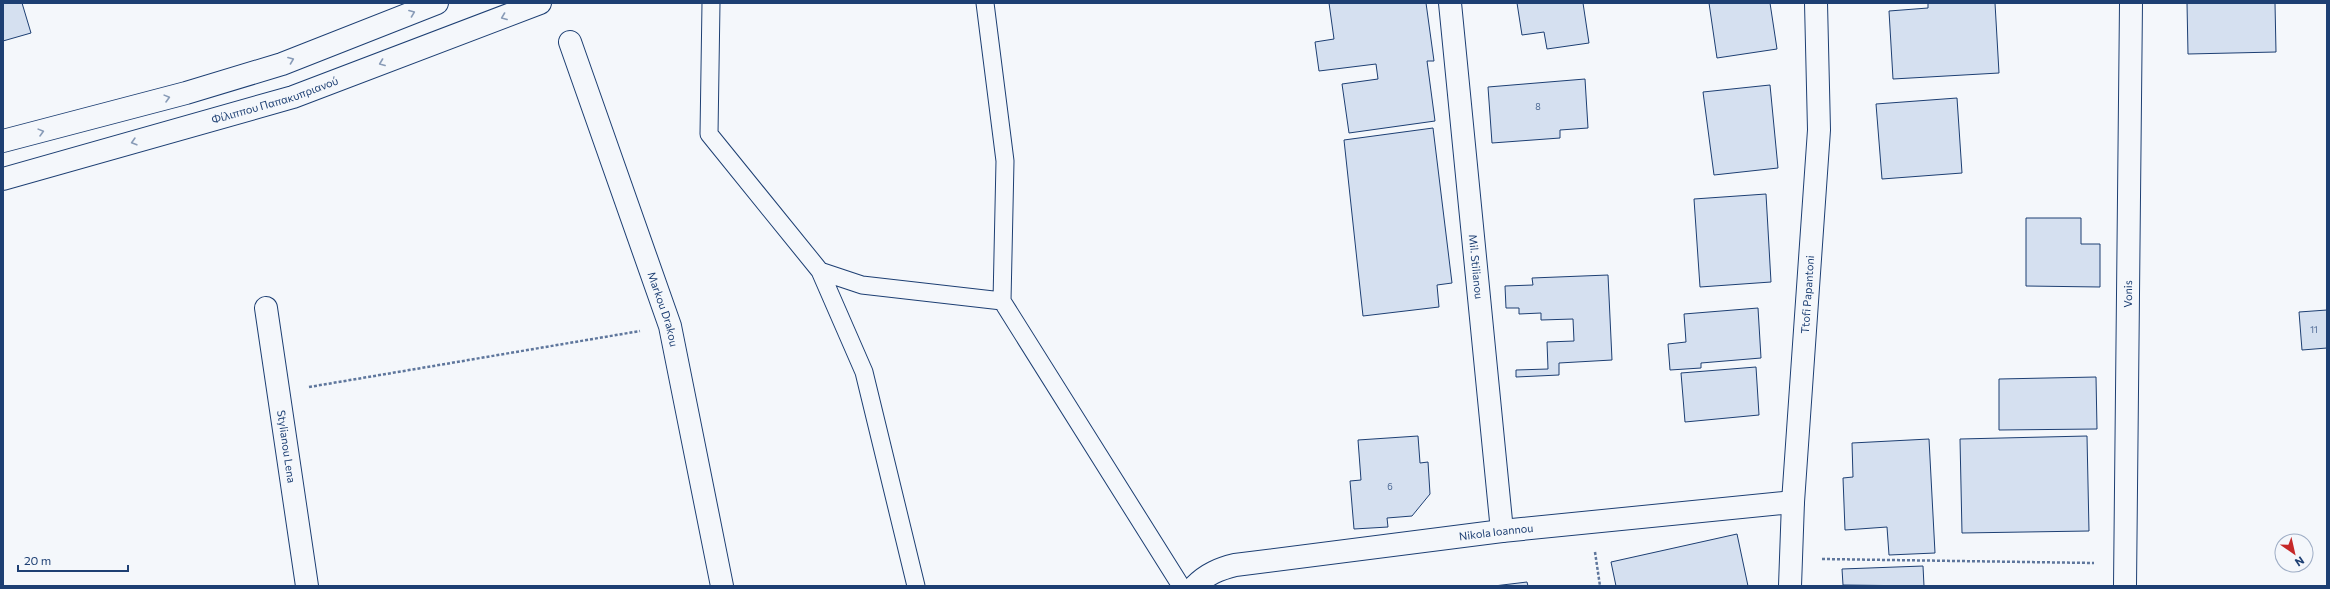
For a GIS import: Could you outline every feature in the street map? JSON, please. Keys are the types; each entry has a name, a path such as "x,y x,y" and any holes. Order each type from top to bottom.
{"street":[{"path":"3,141 186,93 282,64 437,3"},
{"name":"Φίλιππου Παπακυπριανού","path":"3,179 293,97 540,3"},
{"name":"Mil. Stilianou","path":"1450,3 1502,531"},
{"name":"Ttofi Papantoni","path":"1790,586 1793,502 1819,130 1816,3"},
{"name":"Vonis","path":"2125,586 2131,3"},
{"name":"Markou Drakou","path":"570,42 670,326 722,586"},
{"name":"Stylianou Lena","path":"266,308 307,586"},
{"name":"Nikola Ioannou","path":"1199,582 1219,569 1235,565 1502,531 1793,502"}],"lane":[{"path":"711,3 709,134 820,271 864,372 916,586"},
{"path":"985,3 1005,161 1002,301 1181,586"},
{"path":"820,271 862,285 1002,301"}],"path":[{"path":"278,392 670,326"},
{"path":"1791,558 2126,563"}],"building":[{"path":"3,3 22,3 31,33 3,41"},
{"path":"1329,3 1426,3 1434,61 1427,61 1435,121 1349,133 1342,84 1378,79 1376,64 1319,71 1315,42 1334,39"},
{"path":"1517,3 1583,3 1589,43 1547,49 1544,32 1522,35"},
{"path":"1709,3 1770,3 1777,49 1717,58"},
{"path":"1928,3 1995,3 1999,73 1893,79 1889,11 1928,8"},
{"path":"2187,3 2275,3 2276,52 2188,54"},
{"path":"1585,79 1588,128 1560,130 1560,138 1492,143 1488,87"},
{"path":"1770,85 1778,168 1714,175 1703,92"},
{"path":"1957,98 1962,173 1882,179 1876,104"},
{"path":"1433,128 1452,283 1437,285 1439,307 1363,316 1344,140"},
{"path":"1766,194 1771,282 1700,287 1694,199"},
{"path":"2026,218 2081,218 2081,244 2100,244 2100,287 2026,286"},
{"path":"1608,275 1612,360 1559,363 1559,375 1516,377 1516,370 1548,369 1547,342 1574,341 1573,319 1541,320 1541,313 1519,314 1519,308 1506,308 1505,286 1533,285 1532,278"},
{"path":"1758,308 1761,358 1701,363 1701,368 1670,370 1668,344 1686,342 1684,314"},
{"path":"2327,310 2327,348 2302,350 2299,312"},
{"path":"1756,367 1759,415 1685,422 1681,373"},
{"path":"2096,377 2097,429 1999,430 1999,379"},
{"path":"1418,436 1420,463 1428,462 1430,494 1412,516 1387,518 1388,527 1354,529 1350,481 1361,480 1358,440"},
{"path":"2087,436 2089,531 1962,533 1960,439"},
{"path":"1929,439 1935,553 1889,555 1887,527 1845,530 1843,478 1853,477 1852,443"},
{"path":"1737,534 1748,586 1616,586 1611,562"},
{"path":"1923,566 1924,586 1843,585 1842,569"},
{"path":"1527,582 1528,586 1494,586"}]}
